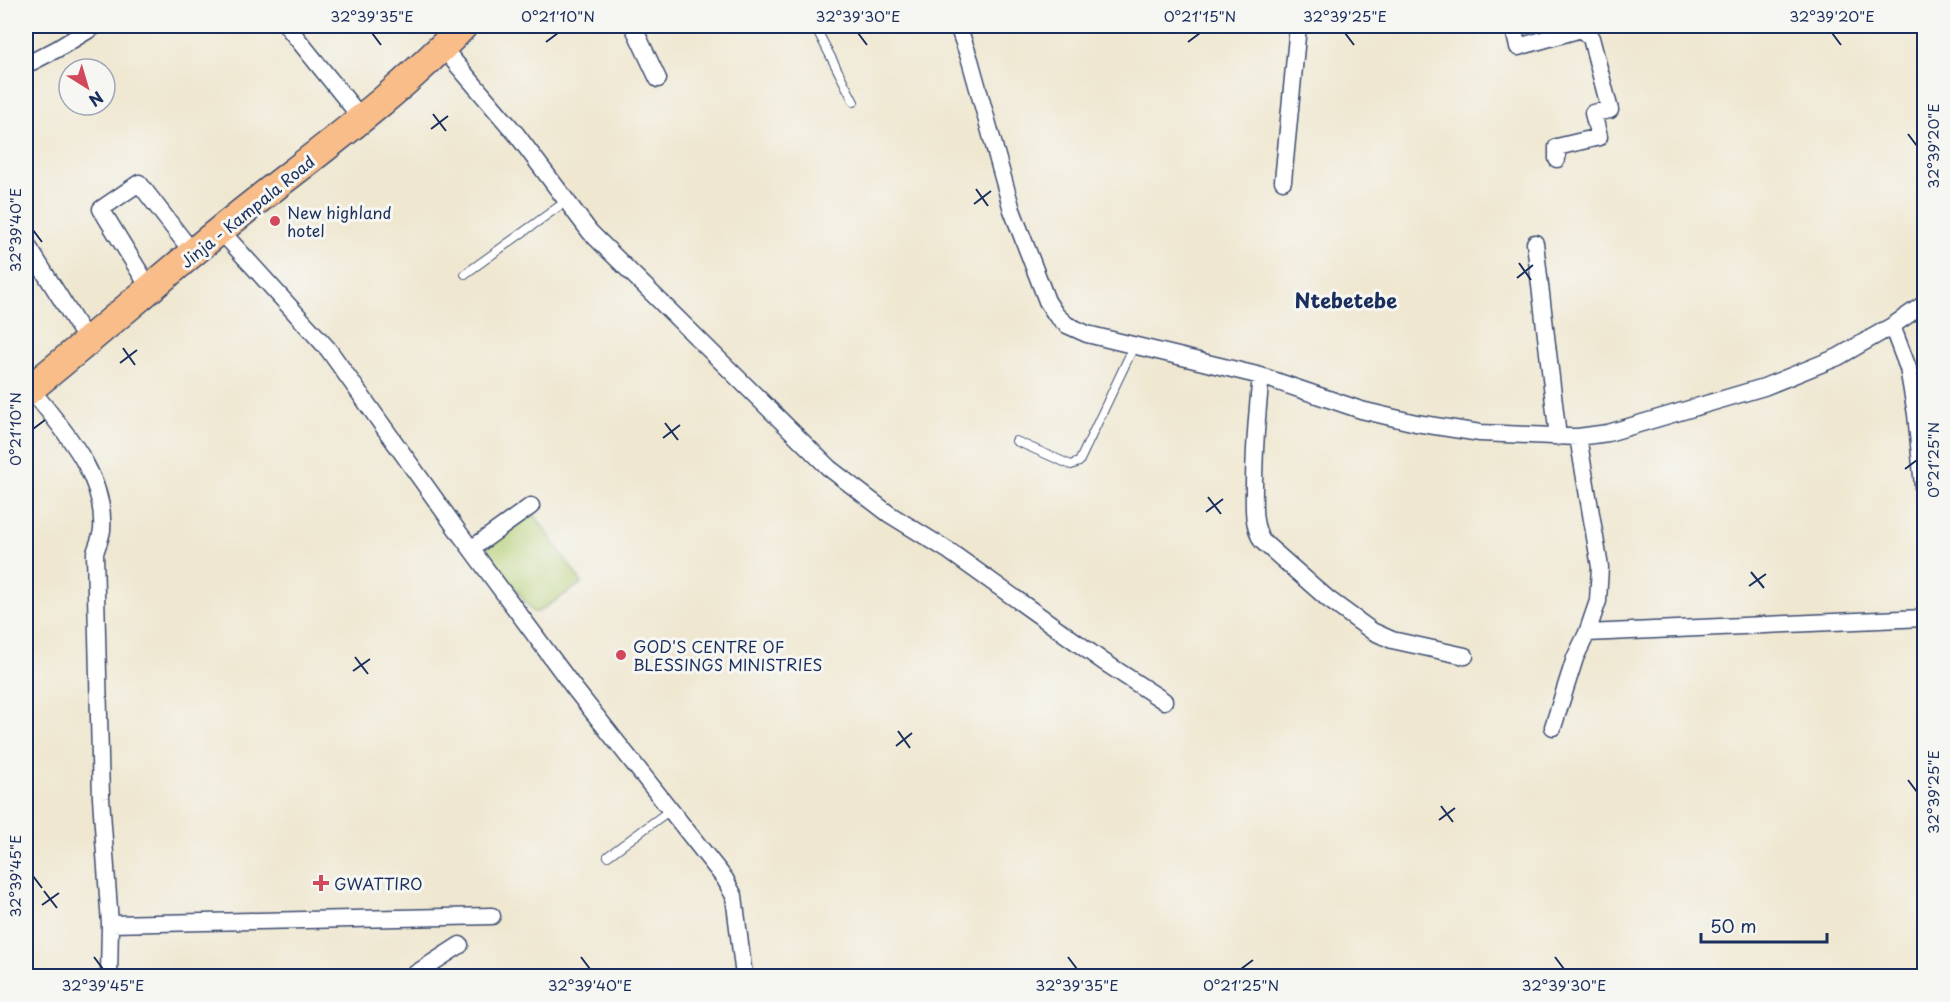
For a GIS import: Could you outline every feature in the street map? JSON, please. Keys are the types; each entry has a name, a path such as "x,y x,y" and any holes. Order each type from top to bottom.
{"highway":[{"name":"Jinja - Kampala Road","path":"28,390 220,231 362,118 463,26"}],"street":[{"path":"26,65 57,50 74,31 94,26"},
{"path":"287,26 362,118"},
{"path":"633,26 658,79"},
{"path":"958,26 970,60 1012,210 1047,301 1056,315 1067,325 1087,334 1261,376 1361,410 1416,423 1480,433 1578,437 1608,433 1764,387 1838,357 1892,326 1924,304"},
{"path":"1283,181 1298,26"},
{"path":"1513,26 1518,46 1581,29 1591,38 1610,110 1593,113 1599,137 1557,147 1557,159"},
{"path":"442,47 517,135 565,202 590,232 829,468 890,514 948,551 1104,662 1164,701"},
{"path":"150,289 101,209 139,183 193,253"},
{"path":"220,231 328,349 574,688 725,879 734,896 744,976"},
{"path":"26,243 88,342"},
{"path":"1535,243 1558,437"},
{"path":"1892,326 1908,368 1916,414 1924,496"},
{"path":"1261,376 1253,452 1256,530 1262,541 1328,599 1372,631 1392,640 1465,656"},
{"path":"28,390 79,451 93,480 100,506 102,531 95,553 101,798 110,924 109,976"},
{"path":"1553,727 1575,658 1598,601 1600,567 1578,437"},
{"path":"471,549 531,506"},
{"path":"1587,633 1924,618"},
{"path":"110,924 492,916"},
{"path":"411,976 460,945"}],"lane":[{"path":"817,26 854,102"},
{"path":"465,274 565,202"},
{"path":"1016,441 1071,465 1079,462 1134,346"},
{"path":"608,856 670,810"}],"green space":[{"path":"533,513 582,583 538,612 533,612 484,546"}],"place":[{"name":"New highland hotel","path":"275,221"},
{"name":"GOD'S CENTRE OF BLESSINGS MINISTRIES","path":"621,655"},
{"name":"GWATTIRO","path":"321,883"}],"district":[{"name":"Ntebetebe","path":"1346,300"}]}
